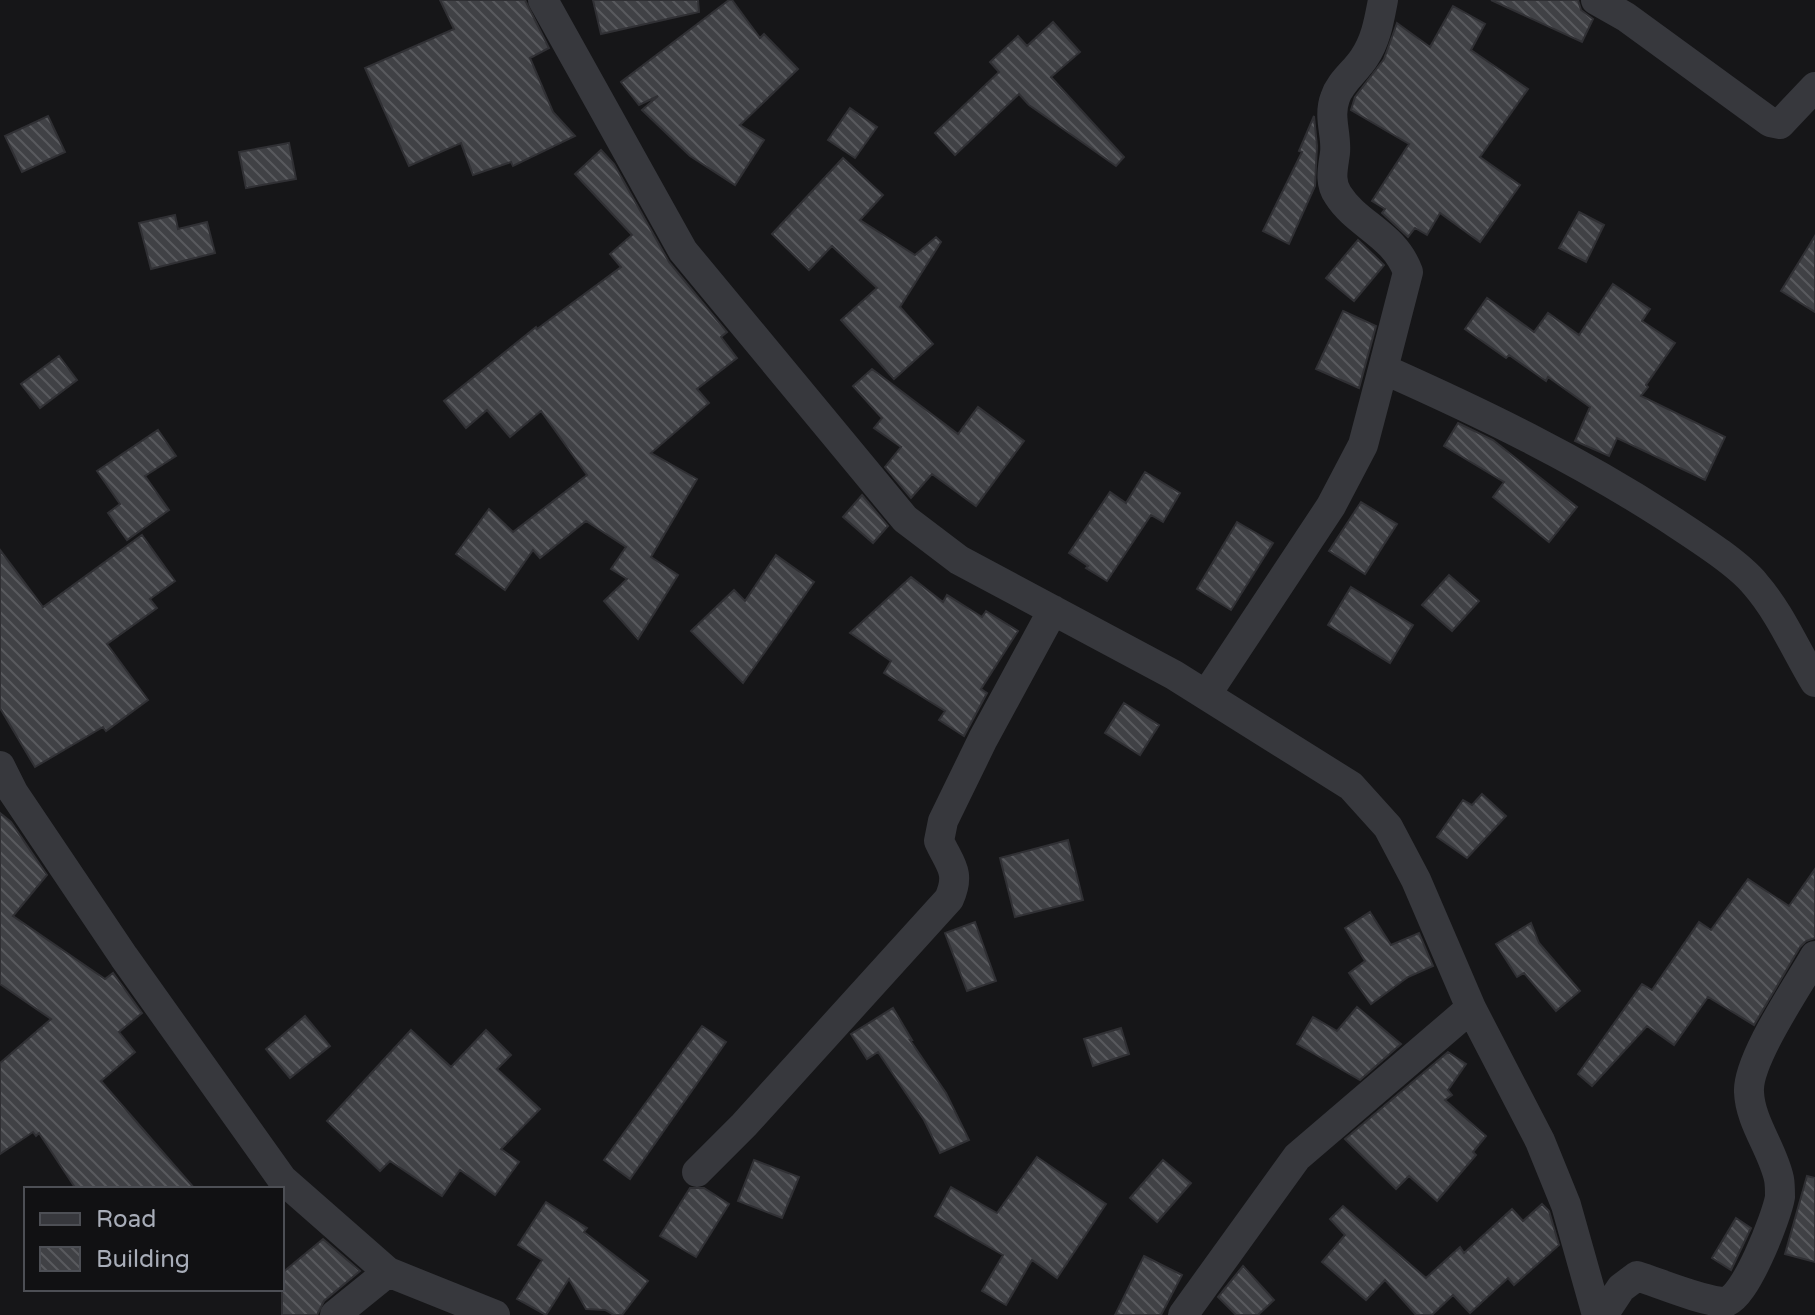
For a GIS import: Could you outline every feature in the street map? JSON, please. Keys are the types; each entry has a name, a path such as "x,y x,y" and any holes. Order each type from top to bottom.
{"street":[{"path":"543,0 683,251 905,519 959,560 1206,695 1351,786 1388,827 1416,880 1471,1008 1540,1141 1586,1270 1597,1315"},
{"path":"1206,695 1331,506 1363,445 1408,272 1402,258 1380,234 1340,199 1332,174 1336,149 1331,110 1336,94 1363,59 1376,35 1383,0"},
{"path":"1596,0 1626,17 1770,122 1780,124 1815,87"},
{"path":"1383,369 1493,418 1613,482 1696,536 1754,581 1790,632 1815,682"},
{"path":"697,1172 744,1125 949,899 956,883 954,870 939,841 943,821 983,739 1053,610"},
{"path":"0,766 13,792 124,957 282,1179 388,1272 495,1315"},
{"path":"1603,1315 1621,1288 1637,1276 1725,1302 1738,1294 1763,1244 1780,1197 1776,1167 1748,1093 1751,1074 1765,1043 1815,956"},
{"path":"1183,1315 1297,1157 1471,1008"},
{"path":"335,1315 388,1272"}],"building":[{"path":"440,0 525,0 549,48 530,58 553,112 575,136 513,166 511,162 473,175 461,143 409,166 365,68 454,29"},
{"path":"593,0 698,0 699,12 601,34"},
{"path":"729,0 760,38 764,34 798,69 740,125 764,140 735,185 690,156 642,110 658,96 639,105 621,82"},
{"path":"1491,0 1578,0 1581,10 1593,19 1582,42"},
{"path":"1453,6 1485,24 1471,50 1528,89 1480,157 1520,185 1480,242 1440,213 1427,235 1415,228 1408,237 1382,213 1385,209 1372,201 1409,144 1351,110 1355,97 1384,59 1397,23 1430,47"},
{"path":"1053,22 1080,52 1051,77 1124,157 1116,166 1029,105 1019,94 955,155 935,133 999,72 990,62 1018,36 1027,46"},
{"path":"850,108 877,127 855,158 828,140"},
{"path":"48,116 65,152 22,172 5,136"},
{"path":"1314,116 1317,146 1315,186 1289,244 1263,231 1302,152 1299,151"},
{"path":"289,143 296,179 246,188 239,152"},
{"path":"601,150 614,164 669,262 727,332 721,337 737,358 697,389 709,403 651,453 697,479 651,557 678,575 638,639 604,601 627,579 611,569 626,547 586,521 540,558 533,550 505,590 456,554 489,509 513,532 587,475 541,411 510,437 487,410 466,428 444,401 536,327 621,267 610,254 632,235 575,174"},
{"path":"843,158 883,195 860,220 915,255 936,237 941,242 900,307 933,344 894,379 841,320 877,288 832,246 809,270 772,234"},
{"path":"1579,212 1604,225 1586,262 1559,248"},
{"path":"175,215 178,229 207,222 215,253 151,269 139,223"},
{"path":"1815,236 1815,312 1781,291"},
{"path":"1358,240 1384,265 1354,301 1326,278"},
{"path":"1613,284 1650,309 1642,321 1675,343 1641,396 1725,437 1705,480 1617,438 1609,456 1575,441 1590,407 1548,377 1546,381 1509,355 1506,358 1465,329 1487,298 1534,332 1548,313 1579,335"},
{"path":"1343,311 1376,326 1359,388 1316,369"},
{"path":"59,356 77,380 40,408 21,384"},
{"path":"872,369 958,434 978,407 1024,441 976,506 932,474 911,498 885,467 901,447 874,428 882,418 853,386"},
{"path":"1458,423 1493,440 1577,507 1549,542 1493,497 1504,482 1444,446"},
{"path":"158,430 176,456 145,476 169,510 127,540 108,513 120,504 97,471"},
{"path":"1145,472 1180,493 1163,522 1151,515 1107,581 1069,553 1110,492 1126,503"},
{"path":"862,495 888,526 873,543 843,517"},
{"path":"1361,502 1397,524 1365,574 1329,551"},
{"path":"1237,522 1273,543 1231,610 1197,589"},
{"path":"142,535 175,581 150,599 157,608 107,644 148,700 106,731 103,727 35,767 0,708 0,550 43,607"},
{"path":"776,555 814,582 743,683 691,631 734,590 745,601"},
{"path":"1449,575 1479,601 1452,631 1422,605"},
{"path":"911,577 943,602 947,595 982,617 986,611 1018,631 981,689 987,693 964,736 939,720 945,711 884,673 891,661 850,633"},
{"path":"1351,587 1413,625 1390,663 1328,625"},
{"path":"1124,703 1159,725 1140,755 1105,733"},
{"path":"1482,794 1506,816 1467,858 1437,837 1463,800 1472,805"},
{"path":"0,813 11,822 47,875 13,916 105,979 113,973 142,1013 119,1032 135,1052 101,1081 193,1187 75,1187 39,1133 36,1136 33,1132 0,1154 0,1063 51,1019 0,984"},
{"path":"1068,840 1083,900 1015,917 1000,858"},
{"path":"1815,869 1815,938 1800,947 1754,1025 1708,997 1674,1045 1647,1026 1592,1086 1578,1074 1642,984 1652,990 1699,922 1711,930 1748,879 1789,906"},
{"path":"1370,912 1391,945 1419,933 1433,966 1408,977 1371,1004 1349,973 1365,961 1345,928"},
{"path":"975,922 996,981 967,991 945,933"},
{"path":"1531,923 1539,943 1580,991 1556,1011 1524,973 1517,977 1496,944"},
{"path":"1357,1007 1401,1044 1360,1080 1297,1044 1313,1017 1337,1031"},
{"path":"893,1008 910,1040 946,1093 969,1140 940,1153 924,1120 878,1052 867,1059 851,1034"},
{"path":"305,1016 330,1046 290,1078 266,1049"},
{"path":"702,1026 726,1042 630,1179 604,1160"},
{"path":"1121,1028 1129,1054 1093,1066 1084,1039"},
{"path":"411,1030 451,1067 486,1030 511,1055 497,1069 540,1109 501,1149 519,1162 495,1195 460,1170 442,1196 390,1161 380,1171 327,1121"},
{"path":"1448,1052 1466,1064 1448,1090 1452,1095 1445,1100 1486,1136 1473,1152 1476,1155 1437,1201 1409,1176 1396,1189 1345,1139"},
{"path":"1037,1157 1106,1204 1057,1278 1032,1260 1006,1305 982,1291 1003,1255 935,1216 951,1187 997,1213"},
{"path":"754,1160 799,1177 782,1218 738,1201"},
{"path":"1163,1160 1191,1183 1157,1222 1130,1198"},
{"path":"1807,1176 1815,1178 1815,1262 1785,1254"},
{"path":"690,1188 704,1188 729,1204 696,1257 660,1236"},
{"path":"546,1202 587,1228 584,1232 648,1281 622,1315 586,1309 569,1279 546,1315 517,1299 542,1260 518,1245"},
{"path":"1542,1204 1549,1211 1559,1245 1514,1285 1508,1278 1470,1313 1453,1295 1432,1315 1416,1315 1385,1280 1366,1300 1322,1262 1345,1235 1330,1219 1343,1206 1426,1278 1460,1247 1464,1253 1512,1209 1523,1221"},
{"path":"1736,1218 1751,1228 1731,1270 1712,1258"},
{"path":"323,1239 360,1271 324,1301 317,1315 282,1315 284,1271"},
{"path":"1144,1256 1182,1275 1161,1315 1115,1315"},
{"path":"1243,1266 1274,1300 1258,1315 1236,1315 1218,1297"}]}
